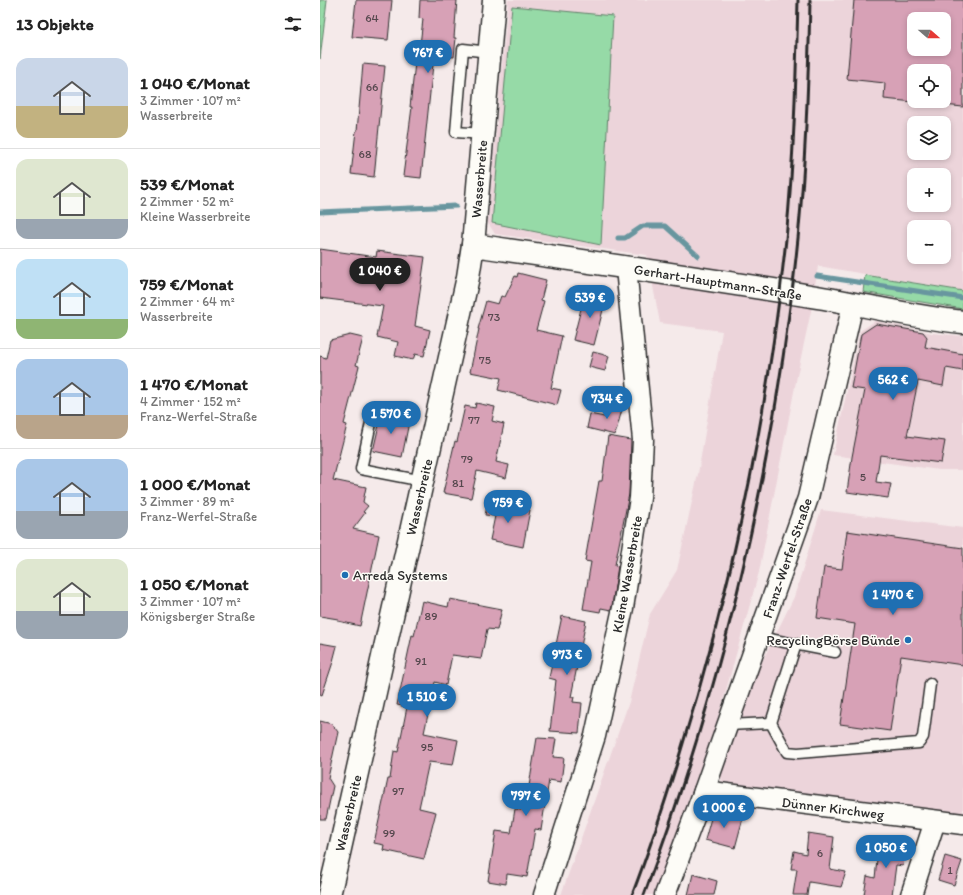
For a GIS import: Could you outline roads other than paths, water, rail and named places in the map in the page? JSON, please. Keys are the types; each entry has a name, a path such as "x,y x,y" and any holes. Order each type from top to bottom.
{"main road":[{"name":"Wasserbreite","path":"328,895 339,853 468,277 473,245 494,0"},
{"name":"Gerhart-Hauptmann-Straße","path":"473,245 730,283 939,320 963,322"}],"street":[{"name":"Kleine Wasserbreite","path":"544,895 595,736 623,608 640,498 643,440 626,268"},
{"name":"Franz-Werfel-Straße","path":"665,895 728,725 808,498 853,304"},
{"name":"Dünner Kirchweg","path":"704,791 963,824"},
{"path":"911,895 935,821"}],"lane":[{"path":"371,423 361,469 423,480"},
{"path":"759,637 835,652"},
{"path":"796,644 771,723 787,752 798,753 919,743 923,737 930,684"},
{"path":"728,725 771,723"}],"waterway":[{"path":"320,212 456,206"},
{"path":"618,238 625,238 643,226 665,226 698,256"},
{"path":"817,276 963,298"}],"railway":[{"path":"632,895 662,811 715,632 731,567 758,437 778,305 789,209 793,149 798,0"},
{"path":"644,895 670,824 715,679 734,606 766,457 790,307 799,231 808,77 810,0"}],"place":[{"name":"Arreda Systems","path":"345,575"},
{"name":"RecyclingBörse Bünde","path":"908,640"}]}
